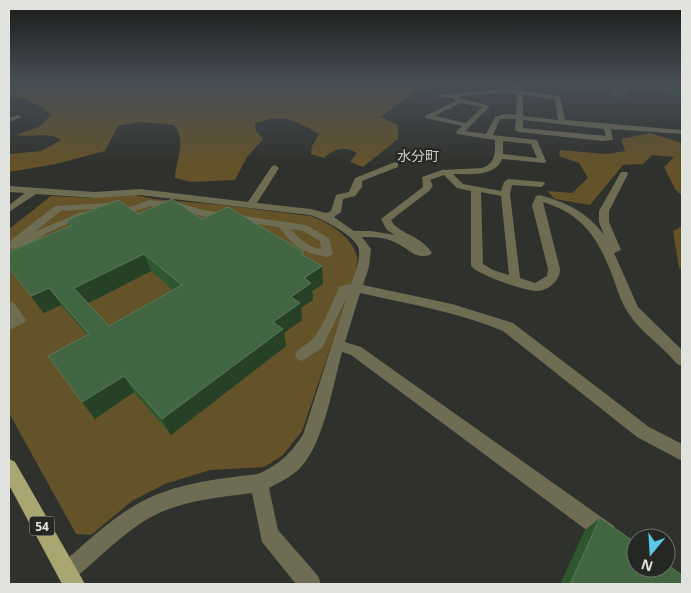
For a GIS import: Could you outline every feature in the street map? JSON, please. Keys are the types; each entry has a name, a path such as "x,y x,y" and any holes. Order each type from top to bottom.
{"main road":[{"name":"54","path":"9,468 71,578"}],"street":[{"path":"440,111 427,117 466,125"},
{"path":"482,111 460,132 499,139 534,142 542,161 498,156"},
{"path":"519,111 519,130 602,139 610,138 608,127"},
{"path":"560,111 562,122"},
{"path":"488,137 497,118 504,116 608,127 682,132"},
{"path":"9,120 18,117"},
{"path":"354,234 368,232 380,235 412,246 418,254 426,252 419,243 392,228 386,219 426,189 428,186 425,179 429,176 446,172 484,170 496,163 499,139"},
{"path":"327,217 336,212 339,197 352,194 357,187 358,180 394,165"},
{"path":"251,204 275,168"},
{"path":"446,172 460,186 505,194"},
{"path":"610,256 615,252 604,222 604,211 624,174"},
{"path":"514,282 515,273 505,194 508,182 541,184"},
{"path":"9,189 95,195 140,192 311,212 327,217 354,234 361,241 365,249 363,267 337,345 310,439 296,461 276,475 259,483 206,490 183,495 155,505 123,526 71,578"},
{"path":"476,190 477,266 489,273 514,282 536,287 551,280 554,274 537,205 538,198 554,202 589,222 599,233 628,302 636,314 672,347 682,360"},
{"path":"9,209 32,192"},
{"path":"107,206 58,208 15,242 14,246 27,242 43,231 107,206 124,202 130,203 133,208"},
{"path":"106,219 149,203 179,206 202,213 282,224"},
{"path":"302,356 317,344 323,335 341,296 345,293 344,290 355,288 463,311 488,318 508,327 643,432 682,453"},
{"path":"9,306 18,320 9,325"},
{"path":"337,345 356,351 620,542"},
{"path":"259,483 269,535 310,584"}],"shaded area":[{"path":"45,111 389,111 381,117 398,125 398,139 363,167 350,162 357,153 348,149 336,150 324,158 311,154 312,146 319,134 302,125 282,119 265,120 255,123 256,131 263,139 247,157 235,180 191,182 175,178 180,150 180,137 174,125 140,122 118,126 105,151 56,164 9,172 9,154 41,151 61,140 45,135 16,135 39,127 51,115"},
{"path":"650,133 682,143 682,196 675,189 664,167 674,157 652,155 643,164 623,165 590,205 555,199 547,191 572,193 588,178 579,163 559,156 560,150 606,154 625,151 621,139"},
{"path":"135,195 154,199 311,216 332,227 351,243 357,257 356,273 302,431 282,456 264,467 210,470 165,484 132,501 91,535 76,534 9,413 9,229 51,196 92,198"},
{"path":"682,226 682,269 679,268 673,231"}],"building":[{"path":"172,199 202,219 228,207 304,252 301,254 322,266 304,278 311,283 291,297 300,303 273,322 283,329 162,419 124,376 82,402 48,356 89,334 49,288 31,296 9,268 9,252 72,225 67,220 118,200 138,214","holes":["144,254 182,285 109,326 74,288"]},
{"path":"600,518 626,536 626,578 676,578 676,571 682,575 682,584 570,584"}],"district":[{"name":"水分町","path":"418,155"}]}
